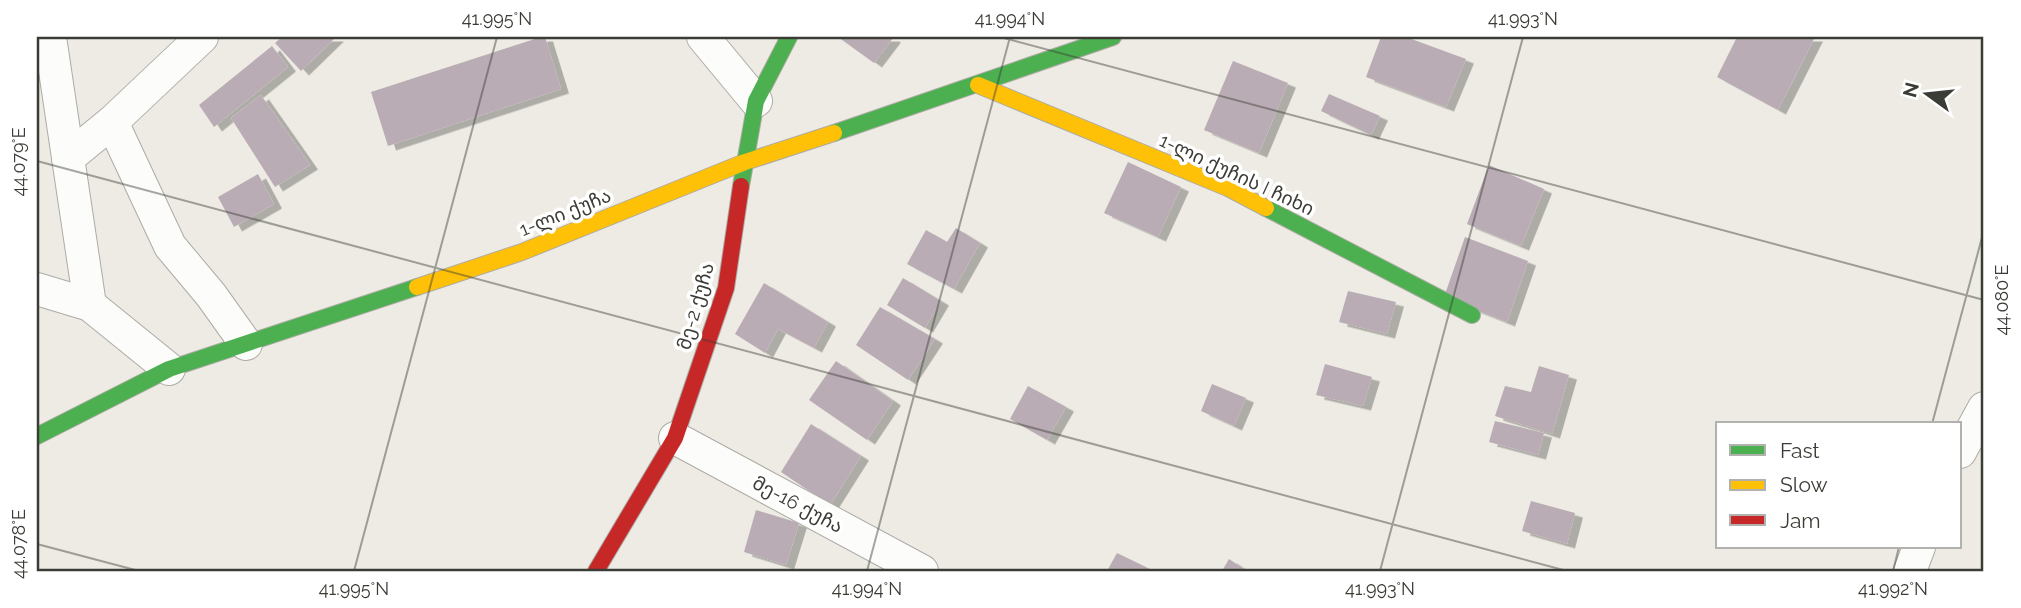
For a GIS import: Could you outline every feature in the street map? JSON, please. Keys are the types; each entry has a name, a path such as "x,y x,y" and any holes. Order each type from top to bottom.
{"main road":[{"name":"მე-2 ქუჩა","path":"596,571 675,438 726,288 756,101 789,37"},
{"name":"1-ლი ქუჩა","path":"37,436 169,369 522,252 745,162 1113,37"},
{"name":"1-ლი ქუჩის I ჩიხი","path":"978,85 1228,188 1472,315"}],"street":[{"path":"50,37 90,305"},
{"path":"68,158 202,37"},
{"path":"703,37 756,101"},
{"path":"111,122 170,246 211,295 246,344"},
{"path":"37,289 90,305 169,369"},
{"path":"1962,448 1984,408"},
{"name":"მე-16 ქუჩა","path":"675,438 922,571"},
{"path":"1910,571 1919,548"}],"building":[{"path":"282,37 336,37 301,71 275,43"},
{"path":"545,37 561,89 388,146 371,92"},
{"path":"838,37 891,37 893,38 874,63"},
{"path":"1381,37 1406,37 1466,59 1446,107 1366,77"},
{"path":"1737,37 1815,37 1778,110 1717,77"},
{"path":"272,46 288,67 214,127 199,105"},
{"path":"1233,61 1288,83 1259,153 1204,130"},
{"path":"1329,94 1380,116 1371,135 1321,111"},
{"path":"261,95 310,165 275,187 231,118"},
{"path":"1128,162 1181,187 1158,237 1104,213"},
{"path":"1489,165 1544,189 1521,246 1467,224"},
{"path":"258,174 274,204 234,227 218,197"},
{"path":"956,228 980,243 954,289 907,264 926,230 947,242"},
{"path":"1465,237 1528,261 1507,322 1444,297"},
{"path":"903,278 941,301 925,328 887,305"},
{"path":"764,283 828,322 814,348 778,329 765,353 735,334"},
{"path":"1348,291 1396,302 1387,334 1339,322"},
{"path":"880,307 935,339 908,380 856,345"},
{"path":"836,361 893,401 867,440 809,400"},
{"path":"1325,364 1372,377 1363,406 1316,395"},
{"path":"1539,366 1569,375 1552,434 1495,416 1505,386 1531,392"},
{"path":"1212,384 1246,398 1234,426 1201,411"},
{"path":"1028,386 1066,407 1047,440 1010,419"},
{"path":"1495,421 1544,433 1538,455 1489,442"},
{"path":"811,424 861,456 830,505 781,472"},
{"path":"1531,501 1575,513 1567,544 1522,531"},
{"path":"756,510 799,523 786,565 744,552"},
{"path":"1117,553 1154,571 1107,571"},
{"path":"1229,559 1247,571 1222,571"}],"traffic: fast":[{"path":"741,186 756,101 789,37"},
{"path":"834,133 1113,37"},
{"path":"1266,208 1472,315"},
{"path":"37,436 169,369 417,287"}],"traffic: slow":[{"path":"978,85 1228,188 1266,208"},
{"path":"417,287 522,252 745,162 834,133"}],"traffic: jam":[{"path":"596,571 675,438 726,288 741,186"}]}
